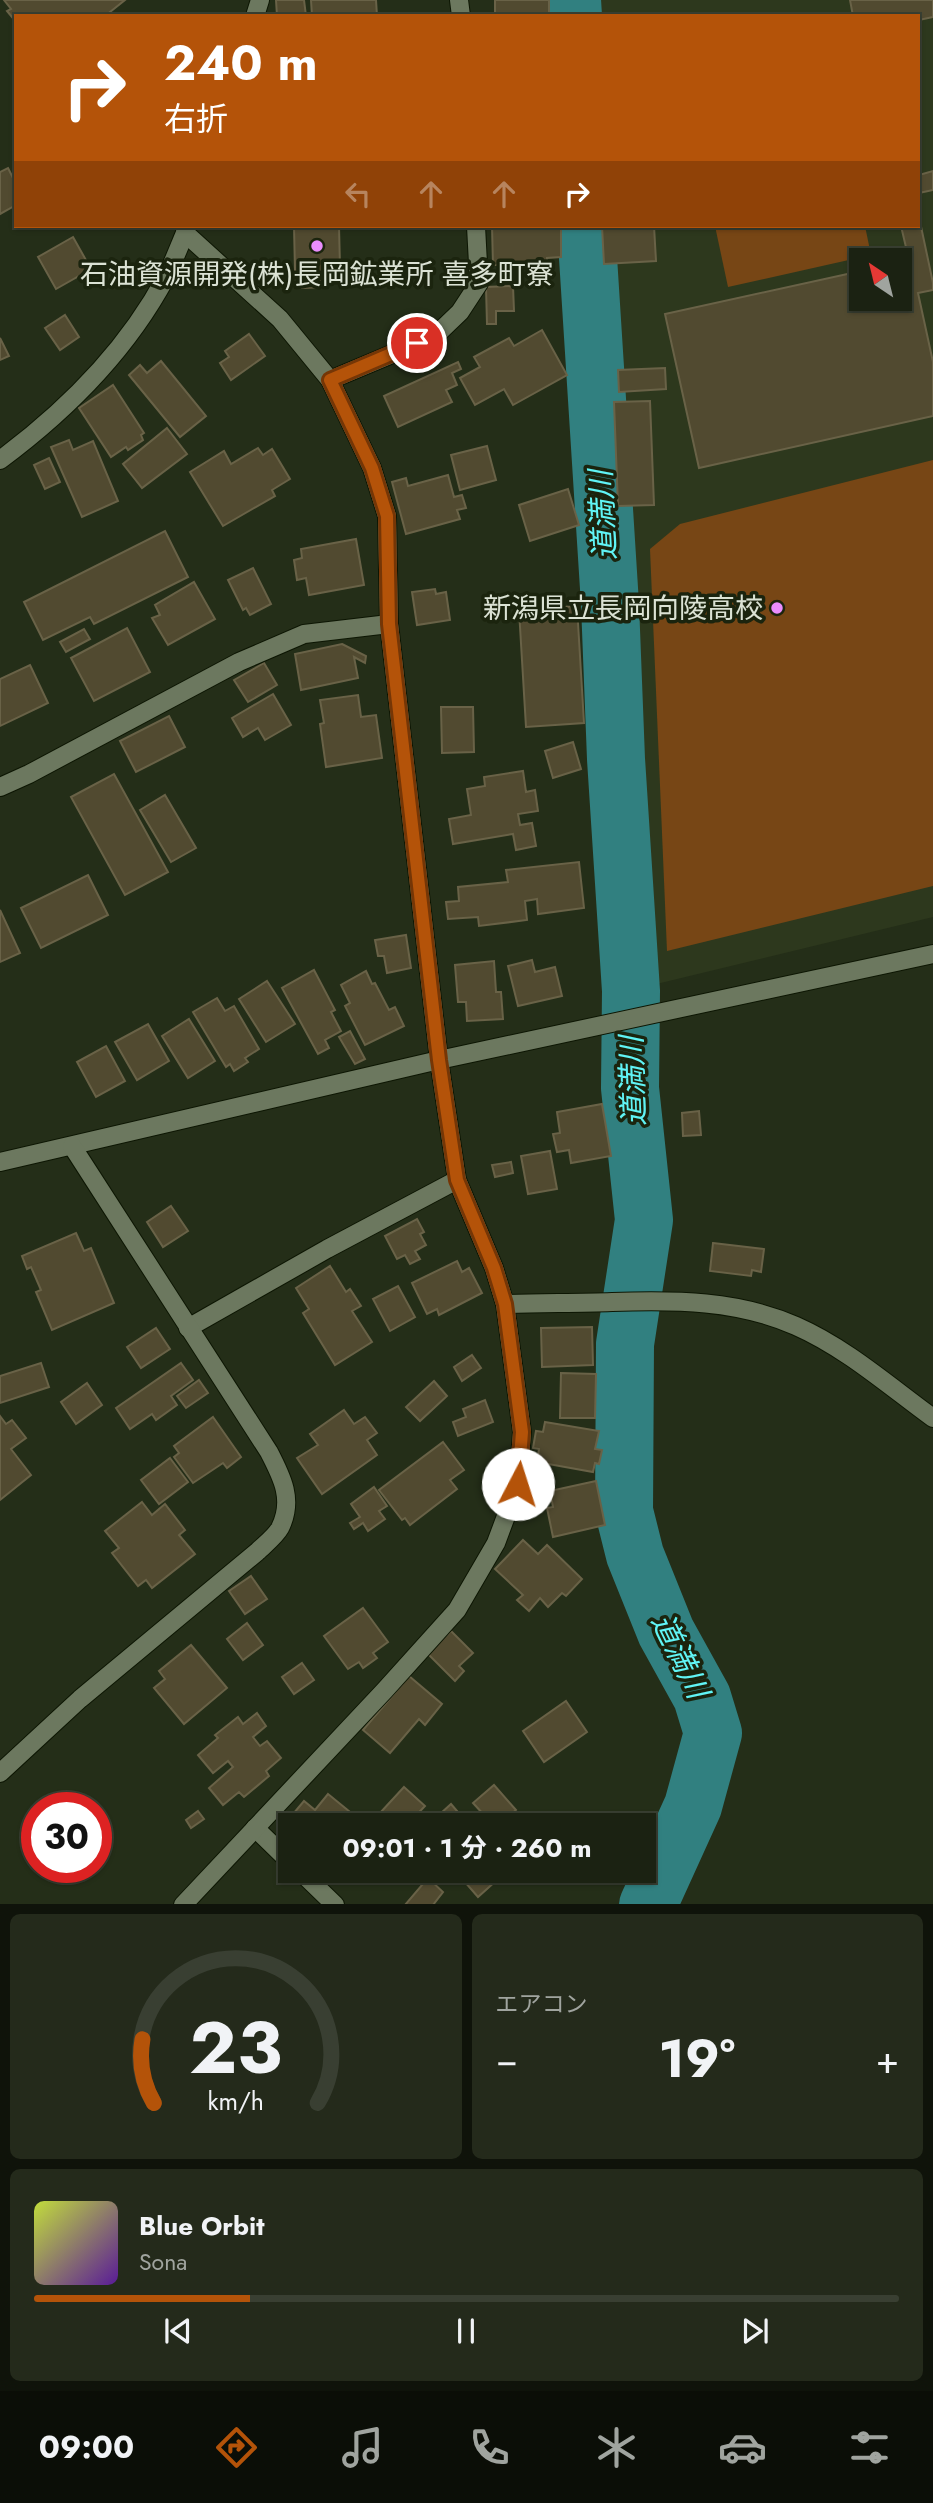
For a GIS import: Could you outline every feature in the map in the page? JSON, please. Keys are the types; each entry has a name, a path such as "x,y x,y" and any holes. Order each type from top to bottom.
{"street":[{"path":"330,380 435,336 460,313 480,283 476,228"},
{"path":"0,460 28,439 111,359 133,330 166,277 186,229 280,319 330,380 372,468 387,516 389,624 439,1060 457,1180 494,1268 505,1304 522,1432 518,1484 496,1543 457,1610 184,1904"},
{"path":"0,787 239,662 304,634 389,624"},
{"path":"0,1162 439,1060 933,954"},
{"path":"0,1773 80,1699 257,1552 280,1529 287,1505 284,1482 269,1452 72,1146"},
{"path":"188,1328 327,1249 457,1180"},
{"path":"505,1304 667,1300 717,1303 773,1316 831,1345 933,1419"},
{"path":"256,1829 278,1850"},
{"path":"312,1883 334,1904"}],"shaded area":[{"name":"新潟県立長岡向陵高校","path":"585,0 933,0 933,917 644,987 599,228 920,228 920,14 586,14"},
{"path":"715,228 865,228 870,248 849,248 849,260 728,287"},
{"path":"933,460 933,886 667,951 650,549 680,524"}],"building":[{"path":"4,0 125,0 108,14 14,14 14,20 7,11 11,9"},
{"path":"276,0 304,0 306,14 277,14"},
{"path":"311,0 376,0 377,14 312,14"},
{"path":"495,0 549,0 549,13 495,14"},
{"path":"850,0 933,0 933,17 920,20 920,14 853,14"},
{"path":"8,168 14,180 14,206 0,214 0,172"},
{"path":"933,171 933,190 920,193 920,175"},
{"path":"920,222 933,283 933,290 918,293 933,362 933,416 699,468 665,314 849,274 849,312 912,312 912,248 906,248 901,228 920,228"},
{"name":"石油資源開発(株)長岡鉱業所 喜多町寮","path":"294,228 339,228 340,267 326,268 326,287 302,288 301,271 295,271"},
{"path":"492,228 561,228 561,257 547,258 547,264 493,265"},
{"path":"602,228 654,228 656,261 604,264"},
{"path":"73,237 91,269 56,289 38,257"},
{"path":"513,286 514,311 496,311 496,324 487,324 486,287"},
{"path":"65,315 79,337 60,350 45,328"},
{"path":"542,330 567,375 513,405 504,389 475,405 460,378 480,367 474,357 509,338 514,346"},
{"path":"249,334 265,356 231,380 220,363 229,357 225,351"},
{"path":"0,338 9,356 0,360"},
{"path":"161,361 206,416 180,437 129,375 140,365 147,373"},
{"path":"458,362 461,369 452,373 457,385 446,390 452,402 398,427 384,396"},
{"path":"665,368 666,389 619,392 618,370"},
{"path":"113,385 144,433 141,435 143,440 111,457 79,408"},
{"path":"650,401 654,505 618,506 614,402"},
{"path":"167,428 187,454 142,488 123,464"},
{"path":"69,440 73,450 93,441 118,501 82,517 51,447"},
{"path":"487,446 496,480 460,490 451,455"},
{"path":"258,448 263,455 272,449 290,479 272,490 275,496 223,526 190,472 224,451 231,464"},
{"path":"49,458 60,482 45,489 34,465"},
{"path":"448,475 454,497 462,495 466,508 457,510 460,519 406,534 392,482 406,478 408,486"},
{"path":"568,489 579,525 530,541 519,505"},
{"path":"165,531 188,577 94,624 90,617 43,640 24,602"},
{"path":"356,539 364,585 309,595 306,578 297,580 294,560 302,558 301,549"},
{"path":"253,568 271,604 250,615 246,608 243,610 228,580"},
{"path":"194,582 215,619 168,645 152,618 160,615 155,605"},
{"path":"435,589 436,594 446,592 450,620 417,625 412,592"},
{"path":"577,606 584,723 526,727 519,610"},
{"path":"127,628 150,672 94,701 71,658"},
{"path":"84,629 90,639 66,652 60,642"},
{"path":"342,644 366,656 365,663 354,657 358,678 301,690 295,654"},
{"path":"264,663 277,685 248,702 234,680"},
{"path":"30,665 48,703 0,726 0,679"},
{"path":"273,694 291,725 265,740 258,728 243,737 232,718"},
{"path":"358,695 361,717 376,715 382,758 326,767 320,724 324,723 320,700"},
{"path":"441,707 473,707 474,752 442,753"},
{"path":"169,716 185,747 136,772 120,741"},
{"path":"573,742 581,769 553,778 545,751"},
{"path":"523,771 526,792 535,790 538,811 518,814 520,825 532,823 536,846 516,850 513,834 453,844 449,819 471,815 467,789 485,786 484,777"},
{"path":"114,774 168,872 125,895 71,797"},
{"path":"165,795 196,848 171,862 140,810"},
{"path":"579,862 584,908 538,914 537,899 525,901 527,920 479,926 478,917 448,919 446,902 459,901 458,887 508,882 506,870"},
{"path":"88,875 108,915 41,948 21,908"},
{"path":"0,910 20,953 0,962"},
{"path":"406,935 411,968 387,973 384,956 378,956 375,940"},
{"path":"532,960 535,972 555,967 562,996 518,1006 508,966"},
{"path":"494,961 496,992 501,992 503,1019 467,1021 466,1002 458,1002 455,965"},
{"path":"314,970 335,1010 331,1012 341,1031 325,1040 329,1048 318,1054 282,988"},
{"path":"366,971 389,1010 395,1007 404,1026 365,1045 345,1006 350,1003 341,985"},
{"path":"267,981 295,1024 266,1042 239,999"},
{"path":"217,998 225,1011 234,1006 259,1049 245,1058 248,1062 234,1071 230,1064 226,1067 193,1012"},
{"path":"189,1019 215,1061 188,1078 162,1036"},
{"path":"148,1024 169,1061 137,1080 115,1042"},
{"path":"350,1031 365,1059 355,1064 339,1037"},
{"path":"106,1046 125,1081 96,1097 77,1062"},
{"path":"602,1104 611,1156 571,1163 569,1150 557,1152 553,1134 560,1133 557,1112"},
{"path":"699,1111 701,1135 683,1136 682,1113"},
{"path":"550,1151 557,1189 528,1194 521,1156"},
{"path":"511,1162 513,1173 495,1177 492,1165"},
{"path":"171,1206 188,1231 163,1247 147,1222"},
{"path":"417,1219 424,1232 420,1234 426,1245 415,1251 420,1259 410,1264 405,1255 397,1259 385,1236"},
{"path":"76,1233 84,1251 91,1248 114,1303 52,1330 36,1292 41,1290 31,1267 27,1269 22,1256"},
{"path":"713,1243 764,1249 761,1272 752,1270 751,1276 710,1271"},
{"path":"457,1261 462,1272 469,1268 482,1293 439,1315 437,1309 427,1314 412,1283"},
{"path":"330,1266 346,1292 350,1289 361,1306 352,1311 372,1342 335,1365 303,1313 309,1309 296,1288"},
{"path":"398,1286 415,1317 390,1331 373,1299"},
{"path":"592,1327 593,1365 542,1367 541,1328"},
{"path":"156,1328 170,1349 141,1368 127,1347"},
{"path":"472,1355 481,1368 462,1381 454,1367"},
{"path":"41,1363 49,1387 0,1403 0,1376"},
{"path":"181,1363 193,1380 171,1396 177,1405 156,1420 152,1414 130,1429 116,1408"},
{"path":"561,1373 596,1374 595,1418 560,1418"},
{"path":"199,1380 208,1393 186,1408 177,1396"},
{"path":"434,1381 447,1396 420,1421 406,1407"},
{"path":"87,1383 102,1405 76,1424 61,1402"},
{"path":"485,1400 493,1422 458,1436 453,1422 466,1417 463,1409"},
{"path":"344,1410 354,1424 365,1417 377,1433 367,1440 377,1455 322,1494 297,1458 318,1445 310,1434"},
{"path":"0,1416 6,1424 12,1420 26,1438 11,1449 31,1475 0,1500"},
{"path":"213,1417 241,1457 227,1468 223,1463 193,1483 174,1457 179,1453 174,1446"},
{"path":"545,1422 599,1431 595,1449 602,1450 599,1464 595,1463 593,1472 537,1462 539,1449 533,1448 536,1431 543,1432"},
{"path":"443,1442 464,1470 450,1480 457,1489 410,1525 405,1518 402,1520 379,1490"},
{"path":"170,1458 188,1482 159,1504 141,1480"},
{"path":"596,1481 605,1525 553,1537 547,1508 553,1507 550,1491"},
{"path":"374,1487 387,1506 379,1511 385,1519 368,1531 363,1523 354,1529 350,1523 360,1517 351,1504"},
{"path":"142,1502 152,1515 165,1504 185,1530 179,1535 195,1554 152,1588 146,1580 138,1586 112,1553 119,1548 105,1531"},
{"path":"523,1540 538,1554 547,1545 582,1579 566,1596 562,1593 548,1607 540,1598 529,1611 517,1600 523,1595 495,1569"},
{"path":"251,1576 267,1599 245,1614 229,1591"},
{"path":"363,1608 388,1642 373,1653 377,1658 363,1668 359,1662 348,1669 324,1636"},
{"path":"247,1623 263,1645 243,1660 227,1639"},
{"path":"451,1631 473,1653 459,1666 464,1671 455,1681 428,1654"},
{"path":"191,1645 227,1688 184,1724 154,1688 165,1679 159,1671"},
{"path":"302,1663 314,1680 294,1694 282,1677"},
{"path":"409,1676 442,1704 425,1725 419,1719 390,1753 363,1730"},
{"path":"566,1701 587,1732 544,1762 523,1731"},
{"path":"257,1713 266,1726 253,1737 260,1746 267,1741 281,1758 266,1771 269,1776 244,1797 239,1792 223,1805 209,1788 233,1767 228,1761 213,1773 198,1755 218,1738 215,1735 238,1717 243,1724"},
{"path":"494,1785 516,1810 512,1813 482,1813 473,1803"},
{"path":"404,1787 425,1806 418,1813 380,1813"},
{"path":"328,1794 351,1813 294,1813 304,1801 315,1810"},
{"path":"451,1804 459,1813 441,1813"},
{"path":"198,1811 204,1819 191,1828 186,1820"},
{"path":"424,1883 433,1883 443,1892 434,1904 406,1904"},
{"path":"466,1883 494,1883 478,1897"}],"waterway":[{"name":"道満川","path":"572,0 573,14"},
{"name":"道満川","path":"586,228 631,991 630,1088 644,1220 625,1344 624,1511 635,1555 666,1632 702,1697 713,1733 693,1806 648,1904"}],"place":[{"name":"石油資源開発(株)長岡鉱業所 喜多町寮","path":"317,246"},
{"name":"新潟県立長岡向陵高校","path":"777,608"}],"route":[{"path":"417,343 330,380 372,468 387,516 389,624 439,1060 457,1180 494,1268 505,1304 522,1432 518,1484"}]}
